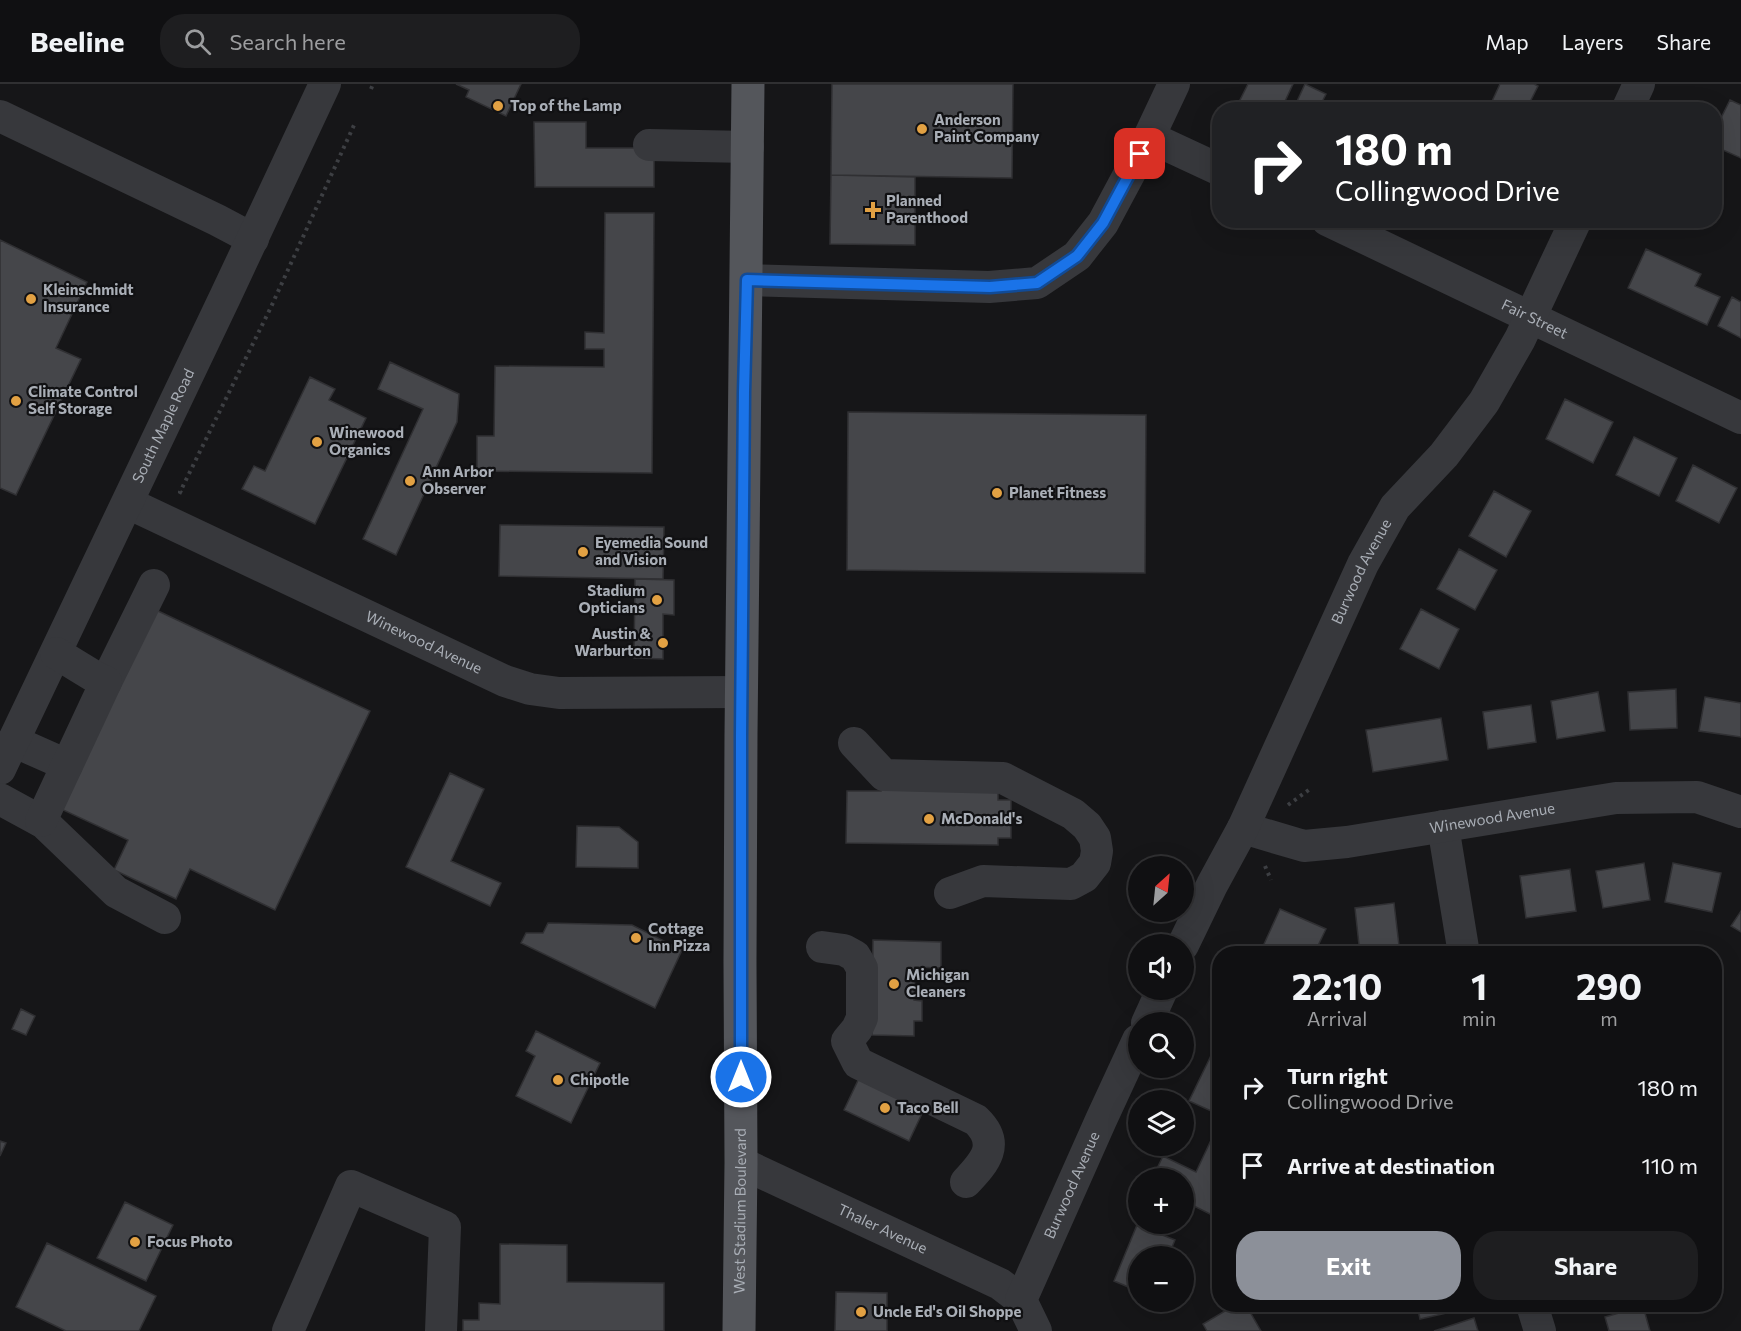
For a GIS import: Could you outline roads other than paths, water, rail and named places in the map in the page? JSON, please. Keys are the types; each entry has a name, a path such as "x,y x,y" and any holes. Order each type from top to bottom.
{"main road":[{"name":"West Stadium Boulevard","path":"739,1331 741,692 748,84"}],"street":[{"name":"South Maple Road","path":"0,770 325,84"},
{"path":"747,280 990,287 1037,283 1077,256 1103,223 1149,137 1174,84"},
{"path":"1631,102 1639,84"},
{"path":"0,116 253,239"},
{"path":"1149,137 1212,166"},
{"path":"649,145 748,147"},
{"name":"Fair Street","path":"1345,228 1741,418"},
{"name":"Burwood Avenue","path":"1189,934 1212,885 1243,828 1363,564 1395,507 1444,455 1484,402 1520,339 1572,228"},
{"name":"Winewood Avenue","path":"128,503 495,676 530,689 559,693 741,692"},
{"path":"41,821 154,585"},
{"path":"56,653 106,682"},
{"path":"13,741 67,765"},
{"path":"854,744 884,775 1003,778 1073,814 1087,826 1095,838 1098,851 1095,863 1084,877 1071,884 983,881 950,893"},
{"name":"Winewood Avenue","path":"1243,828 1304,846 1347,842 1617,798 1697,797 1741,812"},
{"path":"0,799 41,821 67,843 116,892 165,918"},
{"path":"1443,826 1463,946"},
{"path":"822,947 844,950 855,956 862,968 862,1017 857,1029 847,1041 858,1064 976,1120 984,1128 989,1139 987,1152 982,1164 966,1182"},
{"name":"Burwood Avenue","path":"1021,1300 1128,1061"},
{"name":"Thaler Avenue","path":"741,1164 1000,1284 1021,1300"},
{"path":"288,1331 351,1186 445,1227 441,1331"},
{"path":"1021,1300 1036,1331"},
{"path":"1534,1312 1540,1331"}],"place":[{"name":"Top of the Lamp","path":"498,106"},
{"name":"Anderson Paint Company","path":"922,129"},
{"name":"Planned Parenthood","path":"873,210"},
{"name":"Kleinschmidt Insurance","path":"31,299"},
{"name":"Climate Control Self Storage","path":"16,401"},
{"name":"Winewood Organics","path":"317,442"},
{"name":"Ann Arbor Observer","path":"410,481"},
{"name":"Planet Fitness","path":"997,493"},
{"name":"Eyemedia Sound and Vision","path":"583,552"},
{"name":"Stadium Opticians","path":"657,600"},
{"name":"Austin & Warburton","path":"663,643"},
{"name":"McDonald's","path":"929,819"},
{"name":"Cottage Inn Pizza","path":"636,938"},
{"name":"Michigan Cleaners","path":"894,984"},
{"name":"Chipotle","path":"558,1080"},
{"name":"Taco Bell","path":"885,1108"},
{"name":"Focus Photo","path":"135,1242"},
{"name":"Uncle Ed's Oil Shoppe","path":"861,1312"}]}
